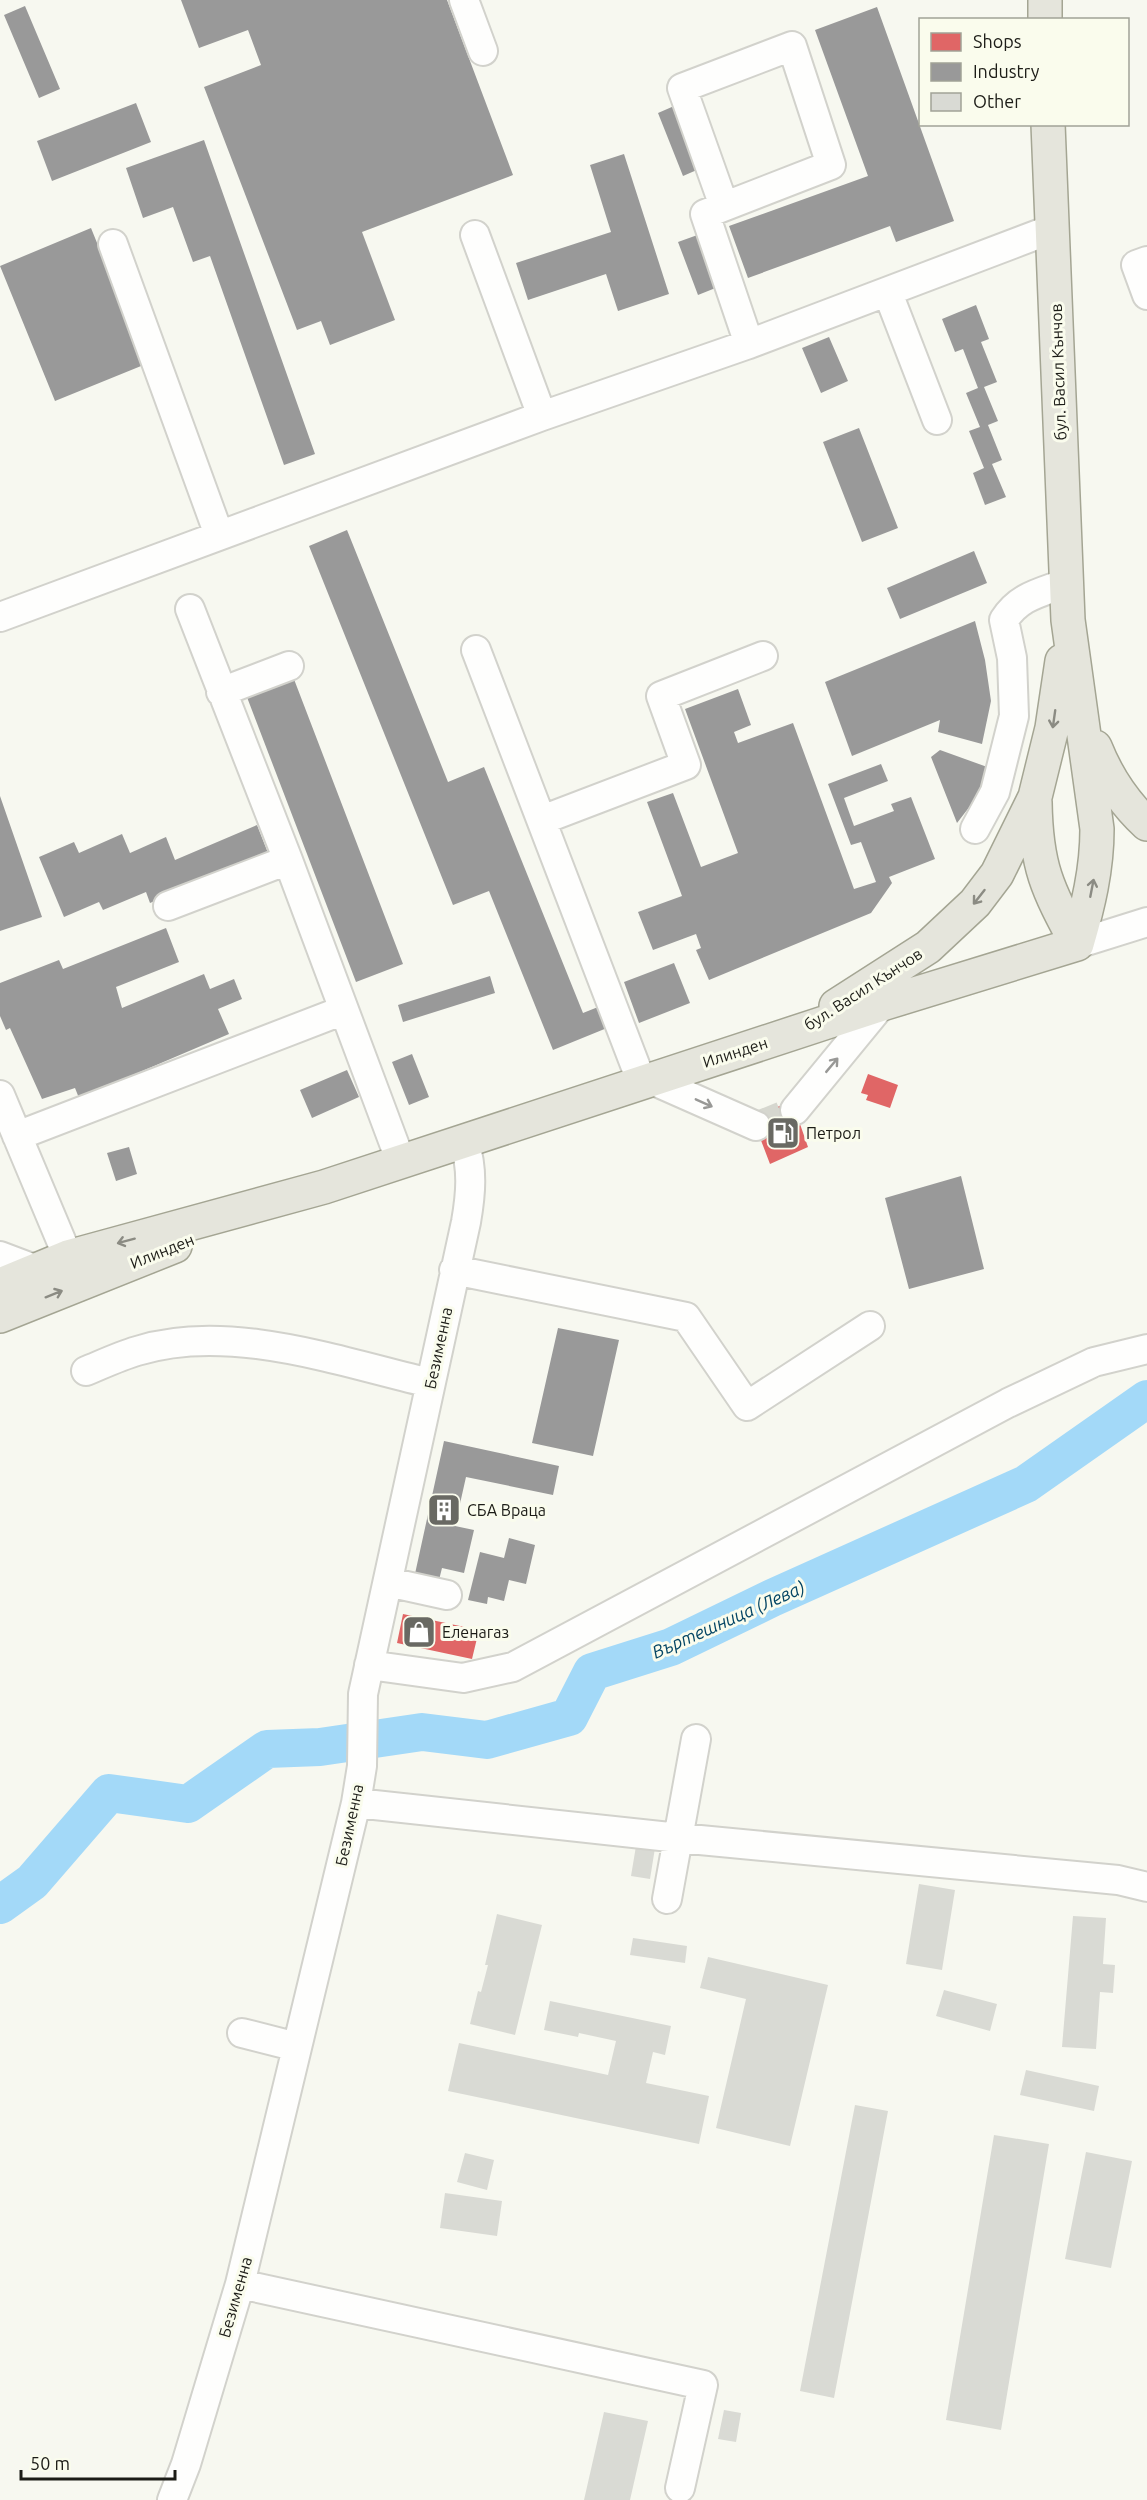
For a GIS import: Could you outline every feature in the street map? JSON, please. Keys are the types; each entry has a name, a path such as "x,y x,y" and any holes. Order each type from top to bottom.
{"main road":[{"path":"1045,0 1046,18"},
{"name":"бул. Васил Кънчов","path":"1048,126 1068,620 1097,829 1093,888 1077,944"},
{"name":"бул. Васил Кънчов","path":"792,1034 899,968 953,925 975,903 997,874 1035,797 1052,728 1068,620"},
{"path":"1078,701 1102,766 1118,793 1147,824"},
{"path":"1035,797 1035,836 1042,874 1050,895 1077,944"},
{"name":"Илинден","path":"0,1285 68,1257 324,1186 1077,944"},
{"name":"Илинден","path":"0,1316 324,1186"}],"street":[{"path":"464,0 483,51"},
{"path":"724,206 682,88 792,46 831,165 705,214 749,344"},
{"path":"0,617 542,416 888,293 1052,229"},
{"path":"475,235 542,416"},
{"path":"113,244 219,535"},
{"path":"1147,261 1136,266 1147,296"},
{"path":"888,293 937,420"},
{"path":"975,829 995,792 1014,716 1012,658 1004,620 1012,608 1024,598 1066,583"},
{"path":"190,609 288,860 401,1162"},
{"path":"476,650 647,1081 756,1126"},
{"path":"542,820 686,765 661,696 763,656"},
{"path":"221,692 290,666"},
{"path":"168,906 288,860"},
{"name":"Илинден","path":"1077,944 1147,922"},
{"path":"795,1110 882,1005"},
{"path":"17,1136 344,1010"},
{"path":"0,1095 68,1257"},
{"name":"Безименна","path":"172,2500 186,2464 240,2284 356,1803 362,1766 363,1694 466,1222 472,1184 470,1160 464,1141"},
{"path":"0,1256 36,1270"},
{"path":"454,1270 687,1317 747,1406 870,1326"},
{"path":"86,1371 138,1350 195,1341 263,1343 430,1383"},
{"path":"369,1665 463,1678 513,1667 1008,1402 1094,1362 1147,1349"},
{"path":"388,1582 447,1595"},
{"path":"667,1899 696,1738"},
{"path":"356,1803 679,1838 1118,1880 1147,1887"},
{"path":"242,2033 297,2047"},
{"path":"240,2284 703,2385 680,2488"}],"building: Shops":[{"path":"868,1074 898,1085 890,1108 866,1100 868,1095 861,1093"},
{"path":"792,1101 808,1147 770,1164 752,1117"},
{"path":"403,1614 479,1630 472,1659 397,1643"}],"building: Industry":[{"path":"181,0 447,0 513,175 362,232 395,320 330,345 321,321 297,330 204,87 261,65 248,30 199,48"},
{"path":"25,6 60,89 39,98 4,15"},
{"path":"877,7 954,221 896,242 890,226 748,278 729,226 868,176 815,30"},
{"path":"136,103 151,142 52,181 37,141"},
{"path":"681,103 706,166 683,176 658,113"},
{"path":"204,140 315,454 284,465 210,256 193,262 173,207 143,218 126,168"},
{"path":"624,154 669,294 618,311 606,274 528,300 516,263 611,232 590,165"},
{"path":"91,228 146,364 55,401 0,266"},
{"path":"703,233 723,285 698,295 678,242"},
{"path":"976,305 989,339 981,342 997,382 984,387 998,421 988,425 1002,460 992,464 1006,497 985,505 973,473 984,468 969,431 980,427 966,393 978,388 963,349 955,352 942,319"},
{"path":"829,337 848,381 821,393 802,348"},
{"path":"859,428 898,528 862,542 823,442"},
{"path":"347,530 448,782 484,767 583,1013 598,1007 607,1028 553,1050 489,891 453,905 309,546"},
{"path":"974,551 987,583 900,619 887,588"},
{"path":"975,621 985,660 991,701 982,744 938,732 940,720 852,756 825,682"},
{"path":"292,674 403,964 356,982 245,692"},
{"path":"738,689 751,725 734,732 738,743 793,723 854,889 876,882 861,842 851,845 828,784 881,764 888,781 844,798 854,826 894,811 891,804 911,797 935,859 889,877 892,883 871,913 709,980 696,950 701,948 696,934 653,950 638,912 682,896 647,802 673,793 701,867 738,853 685,709"},
{"path":"940,750 990,768 984,788 957,823 931,757"},
{"path":"0,796 42,917 0,931"},
{"path":"257,825 268,853 150,903 146,892 103,910 99,902 64,917 39,857 74,842 79,853 122,834 130,853 166,837 175,860"},
{"path":"166,928 179,962 116,987 122,1008 204,974 210,989 234,979 242,999 218,1009 229,1034 79,1098 75,1088 42,1099 10,1028 6,1030 0,1016 0,983 59,960 63,969"},
{"path":"674,963 690,1003 639,1023 624,982"},
{"path":"490,976 495,993 403,1022 398,1005"},
{"path":"412,1054 429,1097 409,1105 392,1062"},
{"path":"347,1070 359,1097 312,1118 300,1090"},
{"path":"129,1147 137,1174 116,1181 107,1153"},
{"path":"961,1176 984,1269 909,1289 885,1198"},
{"path":"558,1328 619,1340 593,1456 532,1443"},
{"name":"СБА Враца","path":"444,1441 559,1466 553,1495 466,1477 455,1526 474,1530 464,1573 442,1568 437,1588 413,1583"},
{"path":"509,1538 535,1545 526,1584 509,1580 504,1601 488,1597 487,1604 468,1600 480,1552 504,1558"}],"building: Other":[{"path":"636,1846 655,1848 650,1879 631,1876"},
{"path":"919,1884 955,1890 942,1970 906,1964"},
{"path":"497,1914 542,1925 515,2035 470,2024 478,1991 481,1992 488,1965 485,1965"},
{"path":"1073,1916 1106,1918 1103,1964 1115,1965 1113,1993 1100,1992 1096,2049 1062,2047"},
{"path":"633,1938 687,1946 685,1963 630,1955"},
{"path":"708,1957 828,1985 790,2146 716,2128 746,1999 700,1988"},
{"path":"944,1990 997,2004 990,2031 936,2016"},
{"path":"550,2001 671,2026 665,2055 653,2052 646,2083 709,2096 699,2144 448,2091 459,2043 608,2075 616,2041 579,2033 578,2037 544,2030"},
{"path":"1026,2070 1099,2086 1094,2111 1020,2095"},
{"path":"855,2105 888,2111 834,2398 800,2391"},
{"path":"994,2135 1049,2144 1001,2430 946,2420"},
{"path":"1086,2152 1132,2161 1111,2268 1065,2259"},
{"path":"465,2153 494,2160 487,2190 457,2182"},
{"path":"445,2193 502,2201 497,2236 440,2228"},
{"path":"724,2410 741,2413 736,2442 718,2439"},
{"path":"604,2412 648,2421 630,2500 584,2500"}],"waterway":[{"name":"Въртешница (Лева)","path":"0,1905 32,1882 109,1793 188,1804 267,1749 320,1747 422,1732 487,1740 569,1717 592,1672 671,1647 772,1598 1026,1484 1147,1399"}],"tunnel":[{"path":"756,1126 795,1110"}],"place":[{"name":"Петрол","path":"783,1133"},
{"name":"СБА Враца","path":"444,1510"},
{"name":"Еленагаз","path":"419,1632"}]}
